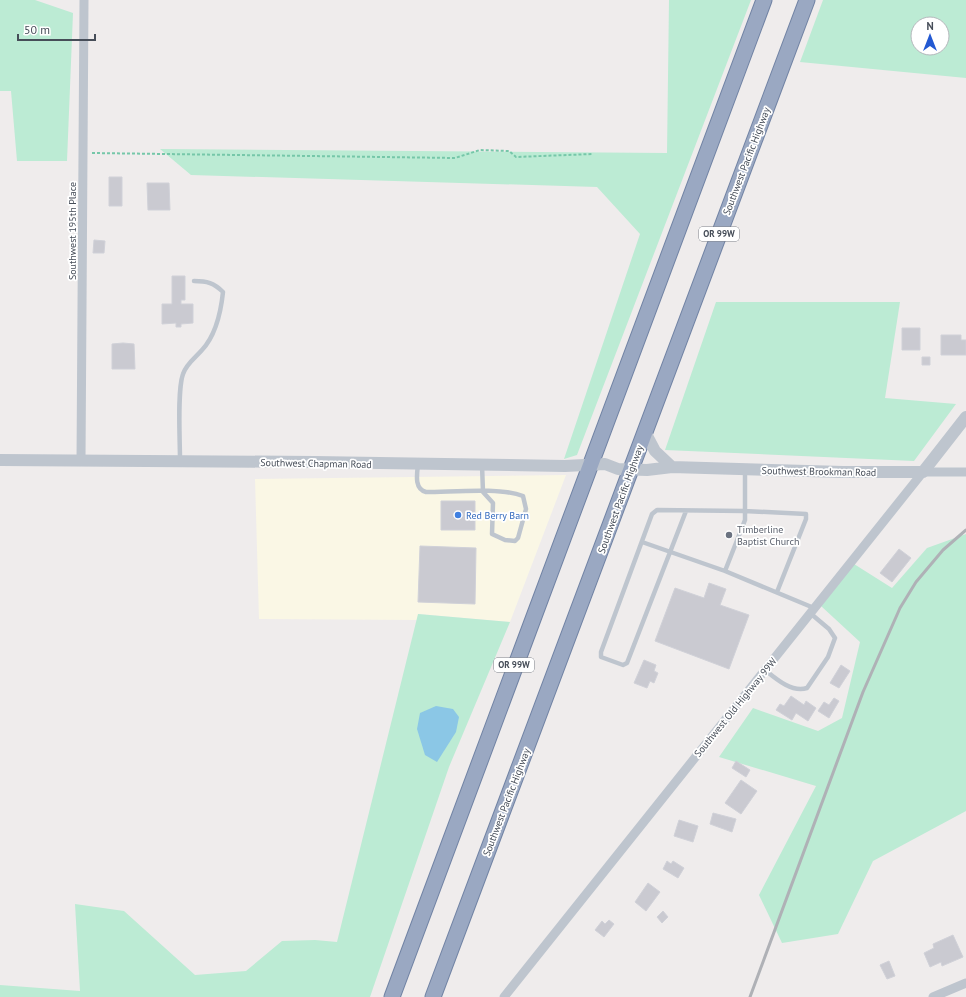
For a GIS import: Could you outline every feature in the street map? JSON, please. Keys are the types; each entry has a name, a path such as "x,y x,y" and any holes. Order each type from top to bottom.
{"highway":[{"name":"OR 99W","path":"392,997 764,0"},
{"name":"Southwest Pacific Highway","path":"433,997 807,0"}],"street":[{"name":"Southwest 195th Place","path":"81,461 84,0"},
{"name":"Southwest Old Highway 99W","path":"504,997 966,417"},
{"path":"645,432 655,451 672,467"},
{"name":"Southwest Chapman Road","path":"0,460 482,465 605,464 618,469 631,469"},
{"name":"Southwest Brookman Road","path":"631,469 647,470 672,467 843,472 966,472"},
{"path":"933,997 966,984"}],"lane":[{"path":"180,462 181,387 183,373 194,357 203,349 211,335 222,309 223,292 216,285 203,281 194,281"},
{"path":"418,464 418,487 421,491 426,492 483,492 513,492 523,496 526,509 518,538 515,541 505,540 492,534 493,503 483,492 482,465"},
{"path":"725,571 745,520 745,469"},
{"path":"686,510 627,663 623,665 601,657 601,652 652,514 657,510 686,510 744,511 806,514 806,518 777,592"},
{"path":"642,542 725,571 777,592 812,611 829,629 835,638 828,657 807,688 801,690 794,689 765,670"}],"path":[{"path":"83,152 455,158 480,150 509,151 516,157 593,154"}],"shaded area":[{"path":"566,475 510,622 419,614 418,620 259,619 255,479"}],"green space":[{"path":"0,0 35,0 73,13 67,161 17,161 11,91 0,91"},
{"path":"669,0 751,0 577,455 564,459 640,234 597,187 191,175 160,149 667,153"},
{"path":"823,0 966,0 966,78 800,62"},
{"path":"716,302 900,302 885,398 956,404 914,461 665,450"},
{"path":"966,534 966,811 873,861 838,934 782,943 759,895 816,786 719,757 753,708 818,731 842,718 860,642 821,606 854,564 892,588 927,548"},
{"path":"418,614 510,622 449,767 370,997 0,997 0,985 80,991 75,904 124,911 195,975 246,971 282,941 315,940 337,942"}],"water":[{"path":"436,706 453,709 459,717 456,732 437,762 425,755 417,729 420,713"}],"building":[{"path":"109,177 122,177 122,206 109,206"},
{"path":"147,183 169,183 170,210 148,210"},
{"path":"94,240 105,241 104,253 93,253"},
{"path":"172,276 185,276 185,300 181,300 181,304 193,304 193,323 181,324 181,327 176,327 176,323 162,324 162,304 172,304"},
{"path":"902,328 920,328 920,350 902,350"},
{"path":"941,335 961,335 961,340 966,340 966,355 941,355"},
{"path":"112,344 134,344 135,369 112,369"},
{"path":"922,357 930,357 930,365 922,365"},
{"name":"Red Berry Barn","path":"441,501 475,501 475,530 441,530"},
{"path":"420,546 476,548 475,604 418,602"},
{"path":"899,549 911,558 892,582 880,573"},
{"path":"709,583 726,589 720,605 749,615 729,669 655,641 675,588 704,598"},
{"path":"644,660 656,665 654,671 658,673 654,683 650,681 647,688 634,683"},
{"path":"841,665 850,671 839,688 830,683"},
{"path":"791,696 804,705 806,701 816,708 808,721 796,713 792,720 776,710 780,704 784,706"},
{"path":"834,698 839,701 829,718 818,711 824,702 829,705"},
{"path":"736,761 750,770 746,777 732,768"},
{"path":"741,780 757,791 741,814 725,803"},
{"path":"713,813 736,819 732,832 710,824"},
{"path":"679,820 698,826 693,842 674,836"},
{"path":"667,861 671,864 673,861 684,868 678,878 663,869"},
{"path":"648,883 660,892 646,911 635,902"},
{"path":"663,911 668,917 662,923 657,917"},
{"path":"609,920 614,924 604,937 595,930 602,921 605,924"},
{"path":"953,935 963,957 942,966 941,962 930,967 924,953 934,948 933,944"},
{"path":"889,961 895,976 887,979 880,965"}],"railway":[{"path":"750,997 863,692 900,608 916,582 943,550 966,530"}],"place":[{"name":"Red Berry Barn","path":"458,515"},
{"name":"Timberline Baptist Church","path":"729,535"}]}
